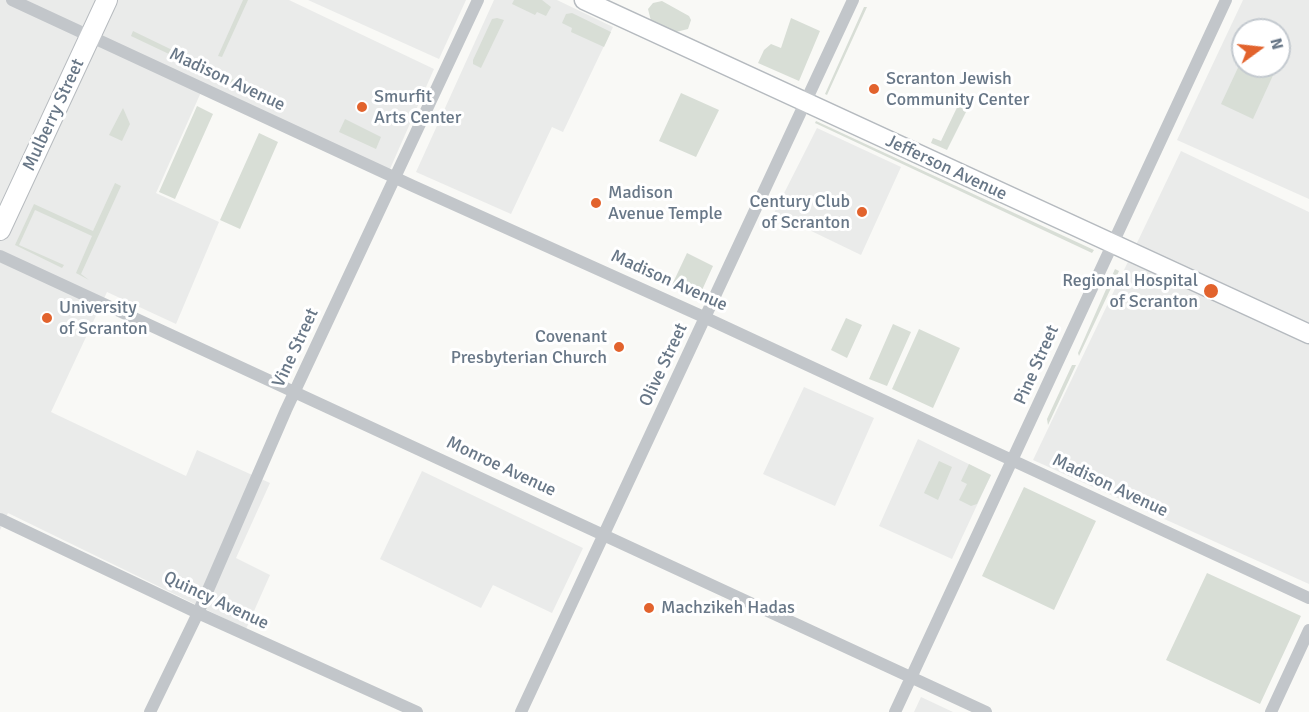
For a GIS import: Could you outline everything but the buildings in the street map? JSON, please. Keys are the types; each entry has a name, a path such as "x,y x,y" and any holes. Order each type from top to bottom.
{"main road":[{"name":"Mulberry Street","path":"0,230 107,0"},
{"name":"Jefferson Avenue","path":"584,0 1309,334"}],"street":[{"name":"Madison Avenue","path":"12,0 1309,598"},
{"name":"Vine Street","path":"150,712 198,613 296,391 478,0"},
{"name":"Olive Street","path":"521,712 853,0"},
{"name":"Pine Street","path":"895,712 1014,461 1226,0"},
{"name":"Monroe Avenue","path":"0,256 986,712"},
{"name":"Quincy Avenue","path":"0,519 198,613 417,712"},
{"path":"1271,712 1309,630"}],"shaded area":[{"name":"University of Scranton","path":"0,0 289,0 434,69 386,178 202,90 156,193 219,222 176,324 107,292 51,412 186,476 197,450 270,483 236,558 270,575 246,629 8,513 0,530"},
{"path":"243,0 248,0 222,57 218,56"},
{"path":"308,0 466,0 439,59"},
{"path":"494,0 557,0 613,27 563,132 552,127 511,214 416,172"},
{"path":"514,0 542,0 551,7 546,16 537,12 535,15 512,4"},
{"path":"1243,0 1309,0 1309,199 1177,140 1231,25 1231,78 1291,78 1291,18 1235,18"},
{"path":"662,1 689,16 691,20 688,29 676,32 651,21 648,9 653,3"},
{"path":"864,7 867,7 827,95 825,94"},
{"path":"572,13 611,32 604,47 571,32 572,28 562,23 566,14"},
{"path":"791,18 820,31 799,81 758,63 764,50 771,44 781,48"},
{"path":"492,19 504,20 481,68 473,64 473,60"},
{"path":"133,31 255,90 256,88 271,95 268,101 131,36"},
{"path":"1233,78 1272,78 1253,119 1221,104"},
{"path":"681,93 719,110 696,157 659,141"},
{"path":"962,97 971,102 947,150 931,143 933,138 941,141"},
{"path":"197,106 213,114 175,199 159,192"},
{"path":"123,108 130,124 122,141 109,135"},
{"path":"345,119 381,137 376,149 339,132"},
{"path":"816,121 1094,250 1092,253 815,123"},
{"path":"817,128 901,167 861,255 774,213"},
{"path":"259,133 278,142 240,229 220,220"},
{"name":"Regional Hospital of Scranton","path":"1181,151 1309,212 1309,584 1033,460"},
{"path":"115,183 121,186 81,274 89,280 76,273 92,236 35,210 19,245 64,265 62,268 15,245 34,204 93,231"},
{"path":"687,253 713,266 698,299 671,287"},
{"path":"1115,269 1119,271 1079,356 1078,353"},
{"path":"846,318 862,325 847,358 831,350"},
{"path":"893,324 911,332 887,386 869,379"},
{"path":"919,329 960,348 933,408 892,389"},
{"path":"1072,365 1076,365 1048,425 1047,419"},
{"path":"804,387 874,418 835,506 763,474"},
{"path":"918,439 991,475 952,559 879,526"},
{"path":"939,461 952,467 938,500 924,493"},
{"path":"969,464 991,475 977,504 971,506 959,500 967,484 961,481"},
{"path":"422,471 583,548 552,613 493,585 481,608 380,559"},
{"path":"1024,487 1096,521 1054,610 982,576"},
{"path":"1207,573 1301,616 1260,704 1166,660"},
{"path":"921,697 953,712 914,712"}],"place":[{"name":"Scranton Jewish Community Center","path":"874,89"},
{"name":"Smurfit Arts Center","path":"362,107"},
{"name":"Madison Avenue Temple","path":"596,203"},
{"name":"Century Club of Scranton","path":"862,212"},
{"name":"Regional Hospital of Scranton","path":"1211,291"},
{"name":"University of Scranton","path":"47,318"},
{"name":"Covenant Presbyterian Church","path":"619,347"},
{"name":"Machzikeh Hadas","path":"649,608"}]}
